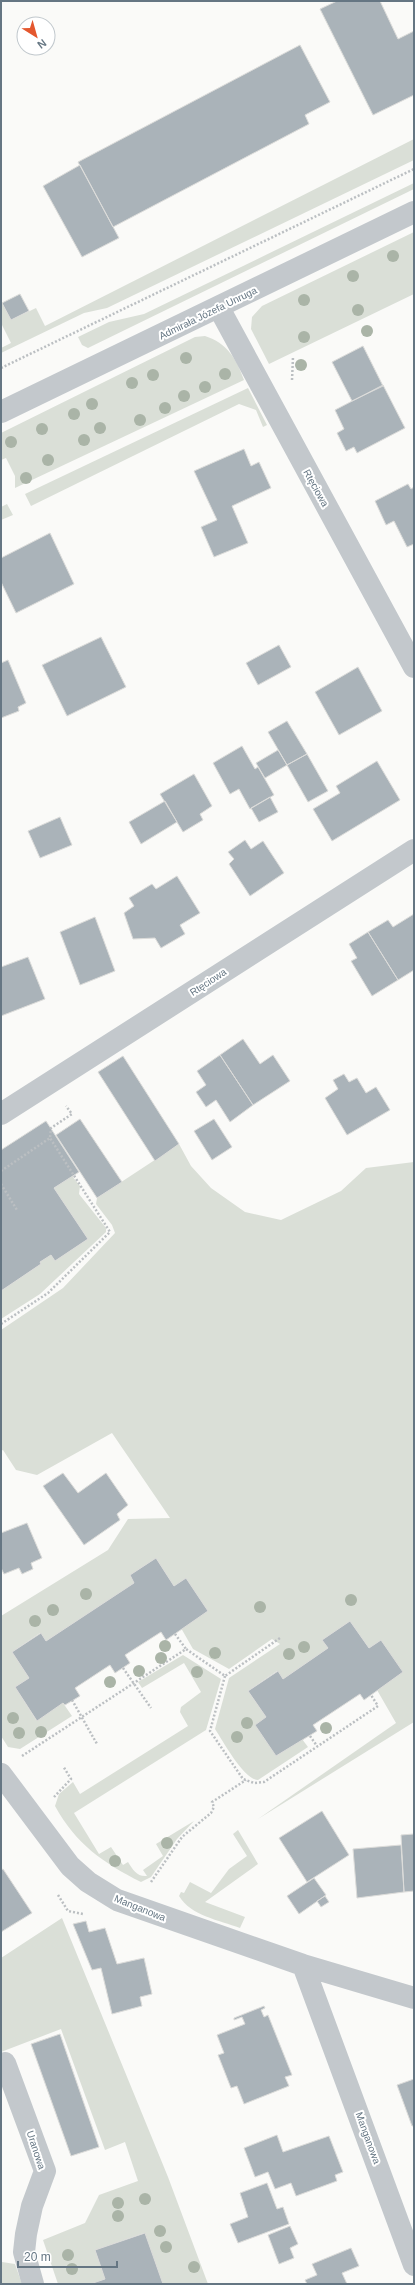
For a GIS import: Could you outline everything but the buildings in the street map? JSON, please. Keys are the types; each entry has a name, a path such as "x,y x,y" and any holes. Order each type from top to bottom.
{"street":[{"name":"Admirała Józefa Unruga","path":"1,412 219,308 414,212"},
{"name":"Rtęciowa","path":"219,308 414,667"},
{"name":"Rtęciowa","path":"1,1114 414,850"},
{"name":"Manganowa","path":"1,1774 49,1841 70,1866 88,1882 117,1900 159,1916 303,1965 414,1998"},
{"name":"Manganowa","path":"303,1965 414,2266"},
{"name":"Uranowa","path":"5,2063 45,2170 32,2206 24,2252 33,2284"}],"path":[{"path":"1,368 414,169"},
{"path":"1,1324 48,1293 110,1232 50,1138 51,1128 72,1114 66,1106 60,1110"},
{"path":"1,1171 50,1138"},
{"path":"1,1184 17,1210"},
{"path":"175,1634 186,1649 225,1676"},
{"path":"280,1638 225,1676 210,1731 243,1778 246,1780 254,1783 264,1782 378,1706 371,1695"},
{"path":"20,1757 186,1649"},
{"path":"123,1668 151,1708"},
{"path":"72,1700 97,1744"},
{"path":"310,1736 317,1746"},
{"path":"53,1801 58,1791 71,1779 63,1766"},
{"path":"150,1882 182,1837 211,1813 214,1807 212,1802 246,1780"}],"shaded area":[{"path":"414,139 414,160 107,308 84,313 1,353 1,348 11,343 1,323 1,301 11,320 36,308 45,326"},
{"path":"414,183 414,189 88,348 82,345 78,337 109,322 144,314"},
{"path":"414,232 414,294 269,364 251,329 252,317 262,306"},
{"path":"205,336 213,339 230,352 238,365 244,380 15,488 15,476 6,458 1,460 1,433 195,337"},
{"path":"248,388 267,425 263,427 256,410 239,404 31,506 25,494"},
{"path":"7,504 13,515 1,520 1,507"},
{"path":"179,1144 191,1166 211,1188 245,1212 281,1220 341,1191 366,1168 414,1162 414,1722 258,1819 396,1723 377,1690 402,1672 381,1640 369,1648 350,1621 322,1640 328,1648 283,1679 277,1671 248,1691 266,1717 276,1756 302,1739 308,1747 258,1780 246,1774 240,1767 215,1729 229,1678 280,1644 272,1639 229,1669 193,1649 181,1628 208,1611 186,1578 174,1586 156,1558 130,1575 134,1583 46,1641 40,1633 12,1652 29,1678 15,1687 36,1720 63,1703 72,1716 20,1749 8,1747 1,1736 1,1616 108,1550 128,1519 170,1518 112,1433 37,1475 16,1470 3,1450 1,1451 1,1330 63,1288 115,1233 112,1225 96,1204 97,1198"},
{"path":"72,1176 80,1186 79,1194 106,1228 106,1232 40,1294 1,1319 1,1291 41,1264 40,1262 51,1255 55,1261 88,1239 54,1188"},
{"path":"183,1655 221,1679 206,1730 74,1813 99,1854 111,1847 123,1865 128,1862 136,1872 144,1876 147,1876 143,1870 163,1856 156,1844 194,1821 177,1839 151,1877 141,1882 103,1860 81,1842 55,1806 59,1794 73,1782 80,1794 188,1726 180,1712 181,1707 201,1692 184,1663 142,1688 138,1682"},
{"path":"238,1830 258,1864 205,1902 245,1917 240,1928 198,1913 184,1903 179,1896 181,1892 184,1893 190,1882 211,1893 229,1869 247,1856 233,1834"},
{"path":"62,1918 168,2177 208,2284 163,2284 144,2233 95,2250 105,2279 90,2284 58,2284 43,2240 85,2223 99,2195 138,2181 125,2142 105,2150 61,2029 1,2052 1,1958"},
{"path":"1,2259 2,2262 15,2264 22,2284 1,2284"}]}
